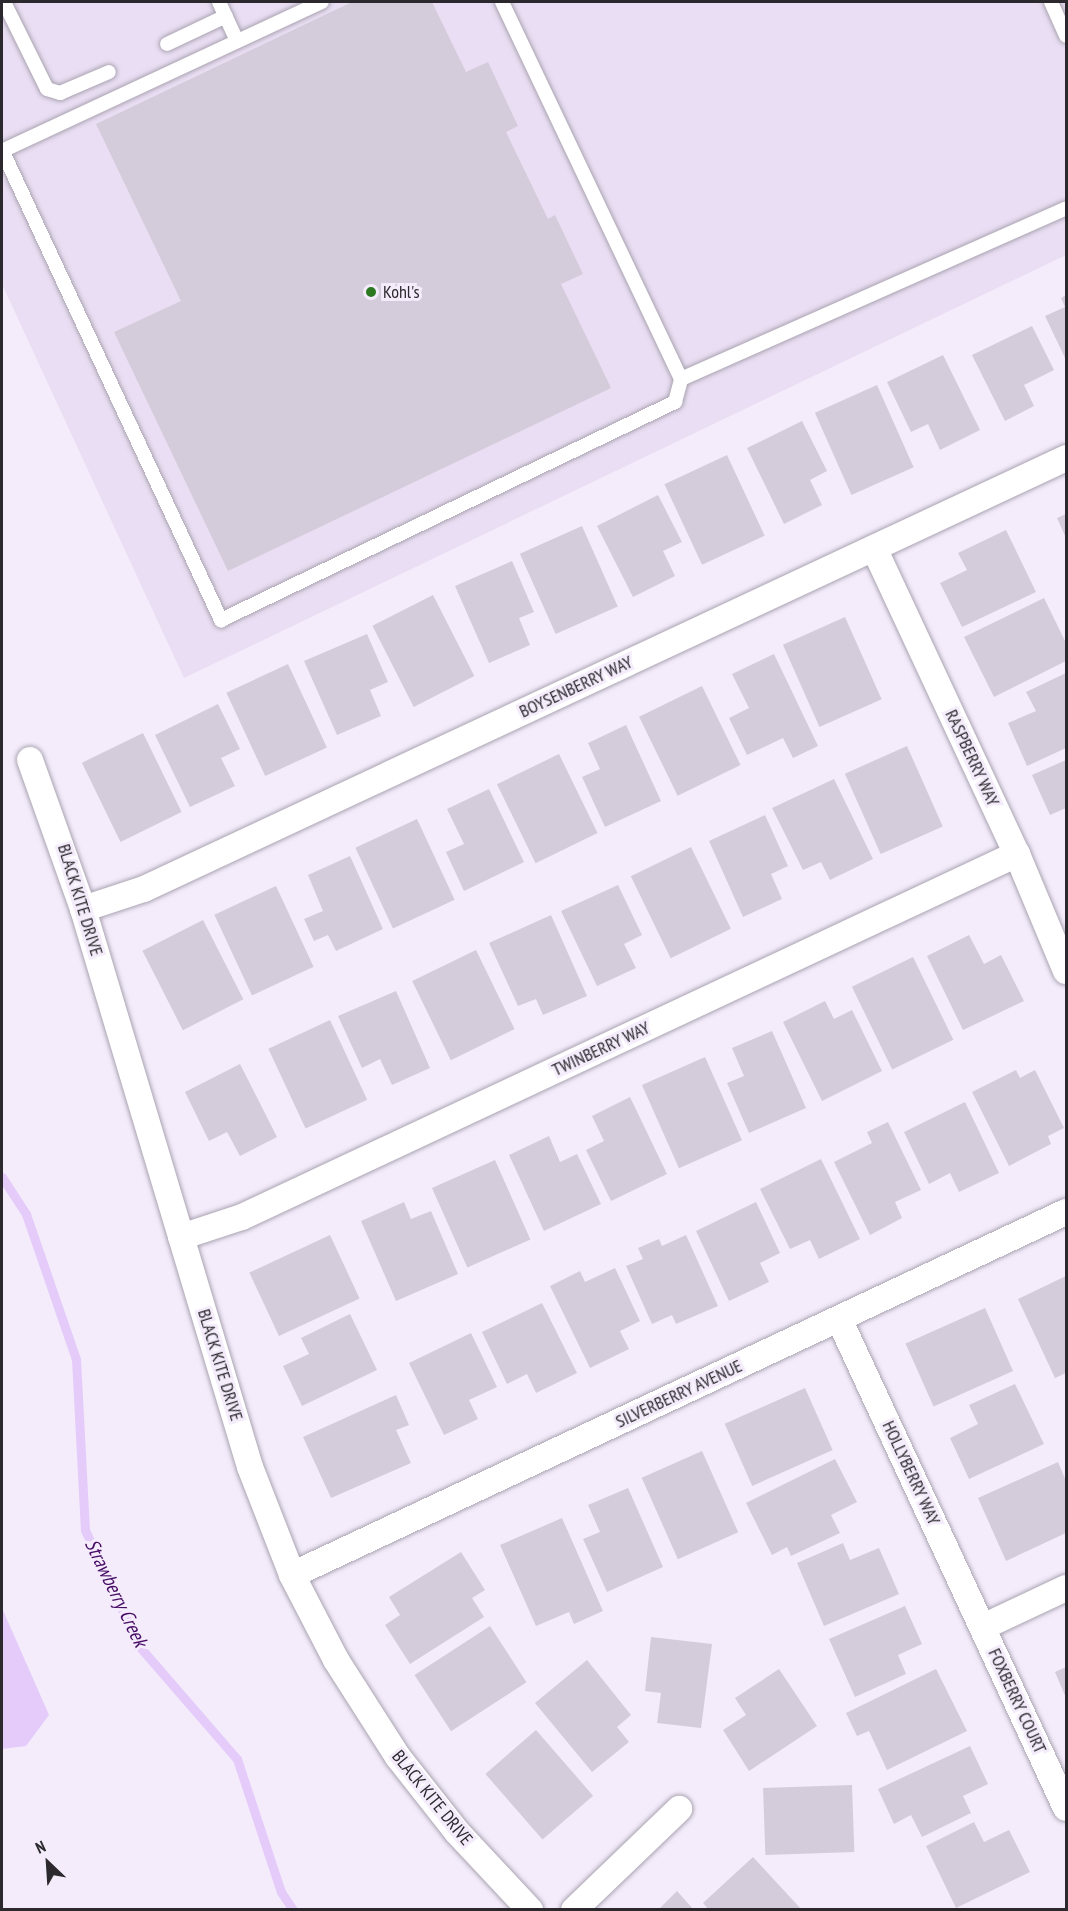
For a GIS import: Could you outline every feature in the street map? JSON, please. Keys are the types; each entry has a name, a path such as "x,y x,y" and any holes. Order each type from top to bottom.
{"street":[{"name":"BOYSENBERRY WAY","path":"83,909 144,889 1066,458"},
{"name":"RASPBERRY WAY","path":"874,548 1017,854 1066,971"},
{"name":"BLACK KITE DRIVE","path":"30,760 83,909 250,1467 292,1575 336,1660 398,1757 457,1832 530,1910"},
{"name":"TWINBERRY WAY","path":"181,1236 242,1217 1017,854"},
{"name":"SILVERBERRY AVENUE","path":"292,1575 1066,1212"},
{"name":"HOLLYBERRY WAY","path":"839,1319 983,1627"},
{"path":"983,1627 1066,1588"},
{"name":"FOXBERRY COURT","path":"983,1627 1066,1808"},
{"path":"574,1910 679,1809"}],"lane":[{"path":"4,2 47,89 60,93 109,72"},
{"path":"219,2 237,41"},
{"path":"322,2 2,150 221,620 675,402 681,379 502,2"},
{"path":"1051,2 1066,36"},
{"path":"167,44 226,16"},
{"path":"681,379 1066,208"}],"shaded area":[{"path":"2,2 1066,2 1066,255 184,678 2,284"},
{"path":"2,1608 49,1715 26,1746 2,1749"}],"building":[{"name":"Kohl's","path":"352,2 432,2 466,72 488,62 518,126 506,132 548,219 555,215 583,274 561,284 611,388 228,571 114,332 181,301 96,124"},
{"path":"1066,295 1066,360 1045,316 1065,307 1061,298"},
{"path":"1032,326 1054,370 1024,385 1034,406 1005,421 972,355"},
{"path":"943,355 980,430 940,450 928,424 911,432 887,382"},
{"path":"877,385 914,467 851,495 815,413"},
{"path":"802,421 827,471 810,480 822,505 784,524 747,448"},
{"path":"727,455 765,536 702,565 664,484"},
{"path":"658,495 682,542 663,551 675,576 633,597 597,526"},
{"path":"1066,514 1066,538 1057,518"},
{"path":"582,526 618,606 556,634 520,554"},
{"path":"1006,530 1036,592 962,627 940,583 967,570 958,553"},
{"path":"512,561 534,612 519,618 530,645 489,663 455,586"},
{"path":"433,595 474,676 414,707 372,626"},
{"path":"1044,598 1066,643 1066,661 994,697 964,637"},
{"path":"845,617 882,699 819,727 783,645"},
{"path":"367,634 388,682 370,690 381,716 337,735 304,661"},
{"path":"774,654 818,746 793,758 783,738 747,755 729,718 749,708 732,674"},
{"path":"288,664 327,747 265,776 226,693"},
{"path":"1066,673 1066,748 1027,766 1008,723 1036,711 1026,692"},
{"path":"702,686 741,765 678,796 639,717"},
{"path":"218,704 240,749 221,758 235,786 190,807 155,735"},
{"path":"626,725 661,801 605,827 582,777 600,769 588,743"},
{"path":"143,733 182,812 120,842 82,763"},
{"path":"907,746 943,826 881,854 845,774"},
{"path":"559,754 598,833 536,863 497,784"},
{"path":"1066,760 1066,808 1050,815 1032,775"},
{"path":"834,779 873,859 830,880 821,862 803,870 772,808"},
{"path":"489,789 524,862 464,891 446,852 464,844 447,809"},
{"path":"765,815 788,866 771,874 782,899 743,917 709,841"},
{"path":"417,819 455,900 393,928 355,848"},
{"path":"691,847 731,929 671,958 631,876"},
{"path":"350,856 383,929 336,951 328,935 314,941 304,919 323,911 308,875"},
{"path":"618,885 642,935 624,944 636,968 597,986 561,911"},
{"path":"276,886 314,967 252,995 214,915"},
{"path":"551,915 587,996 543,1015 536,999 518,1006 489,943"},
{"path":"203,920 243,999 183,1030 142,951"},
{"path":"969,935 984,964 1001,955 1024,1001 963,1030 927,956"},
{"path":"476,950 515,1029 451,1060 412,981"},
{"path":"913,957 953,1040 892,1069 852,987"},
{"path":"396,991 430,1068 392,1085 380,1059 362,1068 338,1016"},
{"path":"825,1001 834,1019 852,1010 882,1071 822,1101 783,1022"},
{"path":"330,1020 367,1100 306,1128 268,1049"},
{"path":"772,1031 806,1108 749,1133 727,1083 744,1076 732,1048"},
{"path":"705,1057 742,1140 679,1168 642,1085"},
{"path":"240,1064 277,1137 240,1156 227,1132 209,1141 185,1092"},
{"path":"1016,1070 1020,1078 1035,1070 1064,1128 1048,1136 1051,1144 1009,1166 972,1092"},
{"path":"630,1097 667,1174 611,1201 586,1150 604,1141 592,1116"},
{"path":"965,1102 999,1173 959,1192 950,1173 929,1184 904,1132"},
{"path":"888,1122 921,1190 895,1202 902,1218 870,1235 834,1162 872,1143 867,1132"},
{"path":"549,1136 560,1162 577,1154 601,1204 544,1231 509,1155"},
{"path":"821,1159 860,1239 819,1259 810,1240 790,1249 760,1189"},
{"path":"495,1160 530,1239 467,1268 432,1188"},
{"path":"404,1202 411,1219 431,1211 458,1274 396,1301 361,1221"},
{"path":"756,1202 780,1253 760,1263 769,1282 729,1301 696,1231"},
{"path":"330,1235 360,1298 279,1336 249,1273"},
{"path":"686,1235 718,1306 676,1324 672,1315 652,1324 626,1266 643,1259 638,1248 659,1239 662,1246"},
{"path":"615,1268 640,1321 620,1331 629,1349 590,1368 550,1286 580,1271 585,1282"},
{"path":"1066,1276 1066,1373 1055,1378 1018,1299"},
{"path":"542,1303 577,1373 536,1393 527,1374 507,1384 482,1332"},
{"path":"985,1308 1013,1371 934,1406 906,1343"},
{"path":"350,1314 377,1370 302,1406 283,1366 309,1354 301,1338"},
{"path":"471,1333 497,1387 469,1400 478,1419 444,1435 409,1363"},
{"path":"1015,1384 1044,1444 969,1479 950,1438 978,1424 969,1405"},
{"path":"805,1388 833,1450 752,1486 725,1424"},
{"path":"396,1395 409,1425 396,1430 411,1463 331,1498 303,1437"},
{"path":"702,1451 738,1532 678,1559 642,1478"},
{"path":"835,1459 857,1502 831,1515 840,1533 791,1556 787,1547 772,1555 746,1503"},
{"path":"1058,1462 1066,1481 1066,1533 1006,1561 978,1498"},
{"path":"628,1488 663,1567 607,1592 583,1539 600,1532 588,1505"},
{"path":"562,1518 603,1611 574,1624 569,1612 536,1626 500,1545"},
{"path":"843,1543 850,1560 879,1548 899,1594 824,1626 797,1563"},
{"path":"461,1552 485,1590 472,1598 484,1617 410,1664 385,1625 400,1615 389,1597"},
{"path":"905,1606 922,1644 898,1655 906,1674 855,1697 829,1639"},
{"path":"490,1626 526,1682 451,1731 415,1675"},
{"path":"651,1637 712,1644 701,1728 657,1723 661,1693 645,1691"},
{"path":"587,1660 631,1715 617,1727 629,1742 592,1772 535,1703"},
{"path":"1066,1667 1066,1698 1055,1672"},
{"path":"779,1669 817,1726 749,1771 723,1730 746,1715 735,1698"},
{"path":"936,1669 967,1731 887,1770 869,1731 857,1736 846,1713"},
{"path":"536,1730 593,1796 543,1840 485,1774"},
{"path":"970,1746 988,1784 963,1796 971,1813 922,1837 911,1815 894,1824 878,1789"},
{"path":"852,1785 854,1852 765,1855 763,1788"},
{"path":"974,1822 984,1842 1009,1830 1030,1872 956,1908 926,1846"},
{"path":"753,1857 802,1910 709,1910 703,1903"},
{"path":"677,1891 694,1910 658,1910"}],"waterway":[{"name":"Strawberry Creek","path":"2,1177 26,1214 76,1359 85,1530 139,1646 237,1759 281,1892 293,1910"}],"place":[{"name":"Kohl's","path":"371,292"}]}
